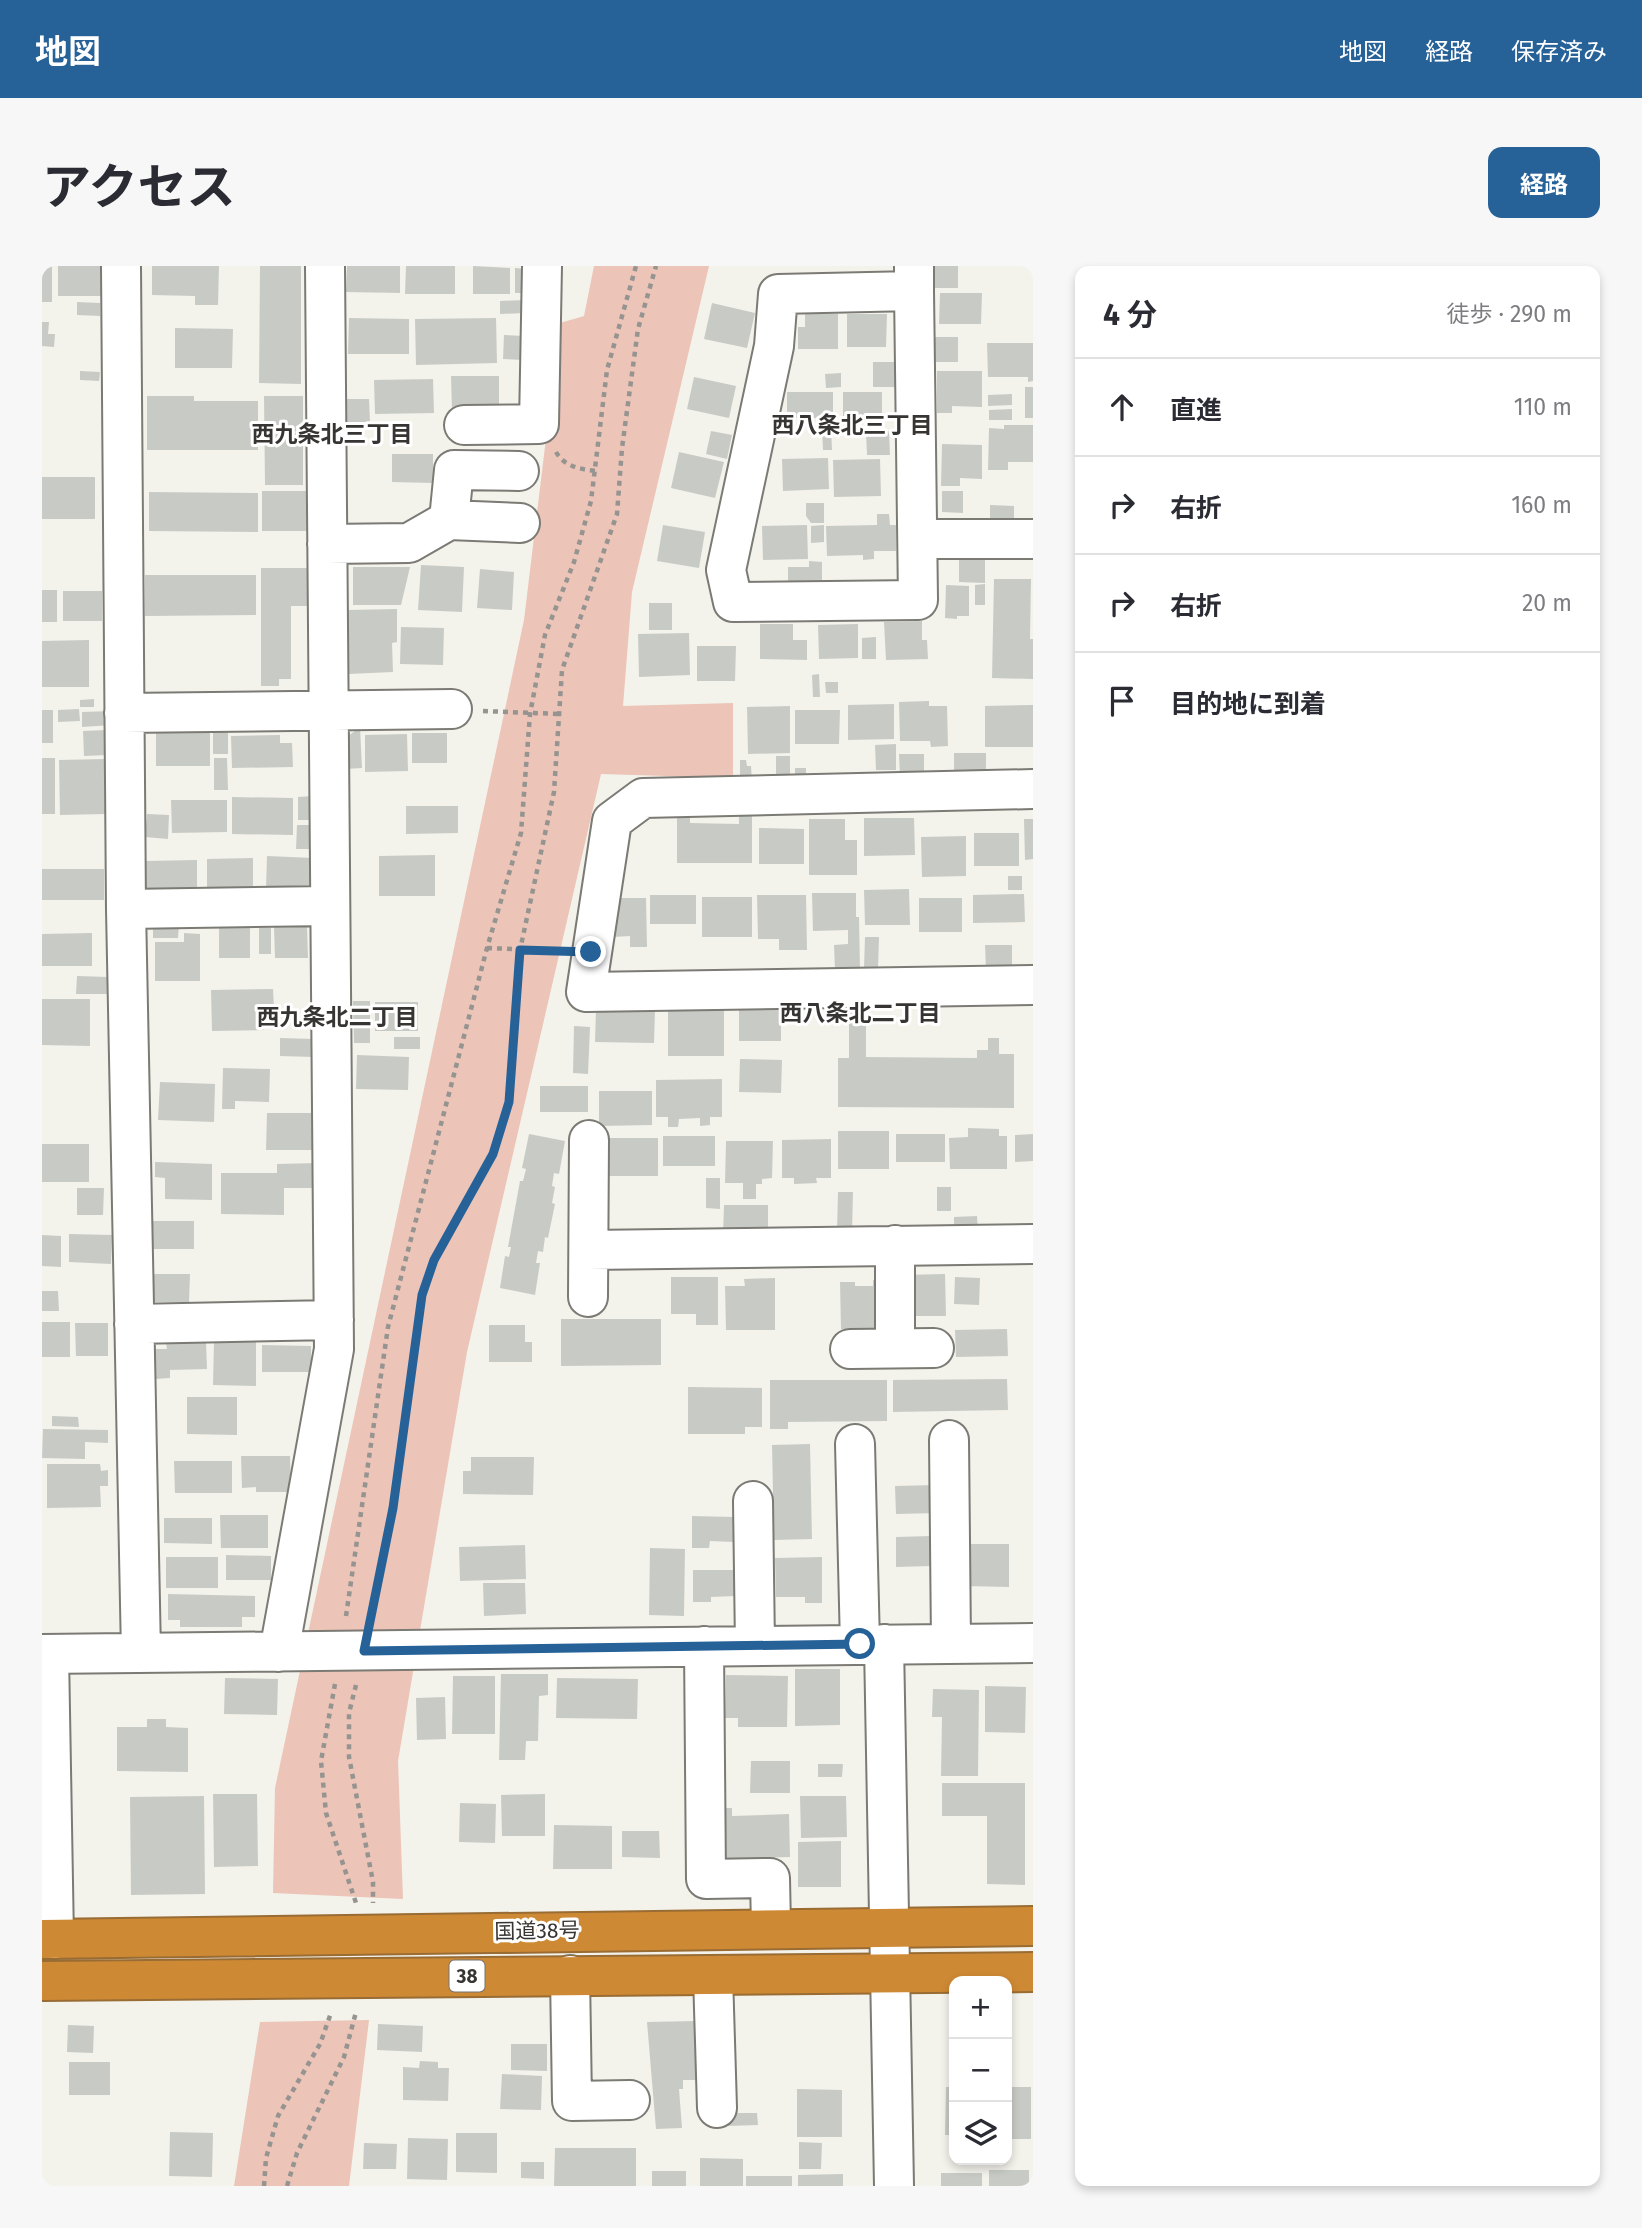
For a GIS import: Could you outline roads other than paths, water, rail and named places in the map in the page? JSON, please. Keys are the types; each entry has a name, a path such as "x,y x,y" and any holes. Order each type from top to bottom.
{"highway":[{"name":"国道38号","path":"48,1939 1033,1926"},
{"name":"国道38号","path":"42,1981 1033,1972"}],"street":[{"path":"121,266 126,909 141,1653"},
{"path":"279,1652 334,1349 326,266"},
{"path":"464,425 539,424 542,266"},
{"path":"914,279 918,600 733,602 726,570 774,346 778,295 914,279"},
{"path":"449,520 454,470 519,471"},
{"path":"327,544 409,544 449,520 520,523"},
{"path":"918,539 1033,539"},
{"path":"124,713 452,709"},
{"path":"1033,789 643,798 612,821 586,992 1033,985"},
{"path":"126,909 330,906"},
{"path":"589,1140 589,1297"},
{"path":"589,1250 1033,1244"},
{"path":"895,1245 895,1348"},
{"path":"134,1324 334,1320"},
{"path":"850,1349 934,1348"},
{"path":"949,1440 951,1643"},
{"path":"855,1444 872,1644 890,1927 894,2186"},
{"path":"753,1501 755,1646"},
{"path":"48,1939 45,1654 1033,1643"},
{"path":"704,1646 706,1879 770,1878 771,1928"},
{"path":"570,1975 572,2101 630,2100"},
{"path":"713,1975 717,2108"}],"district":[{"name":"西八条北三丁目","path":"852,425"},
{"name":"西九条北三丁目","path":"332,434"},
{"name":"西八条北二丁目","path":"860,1013"},
{"name":"西九条北二丁目","path":"337,1017"}]}
